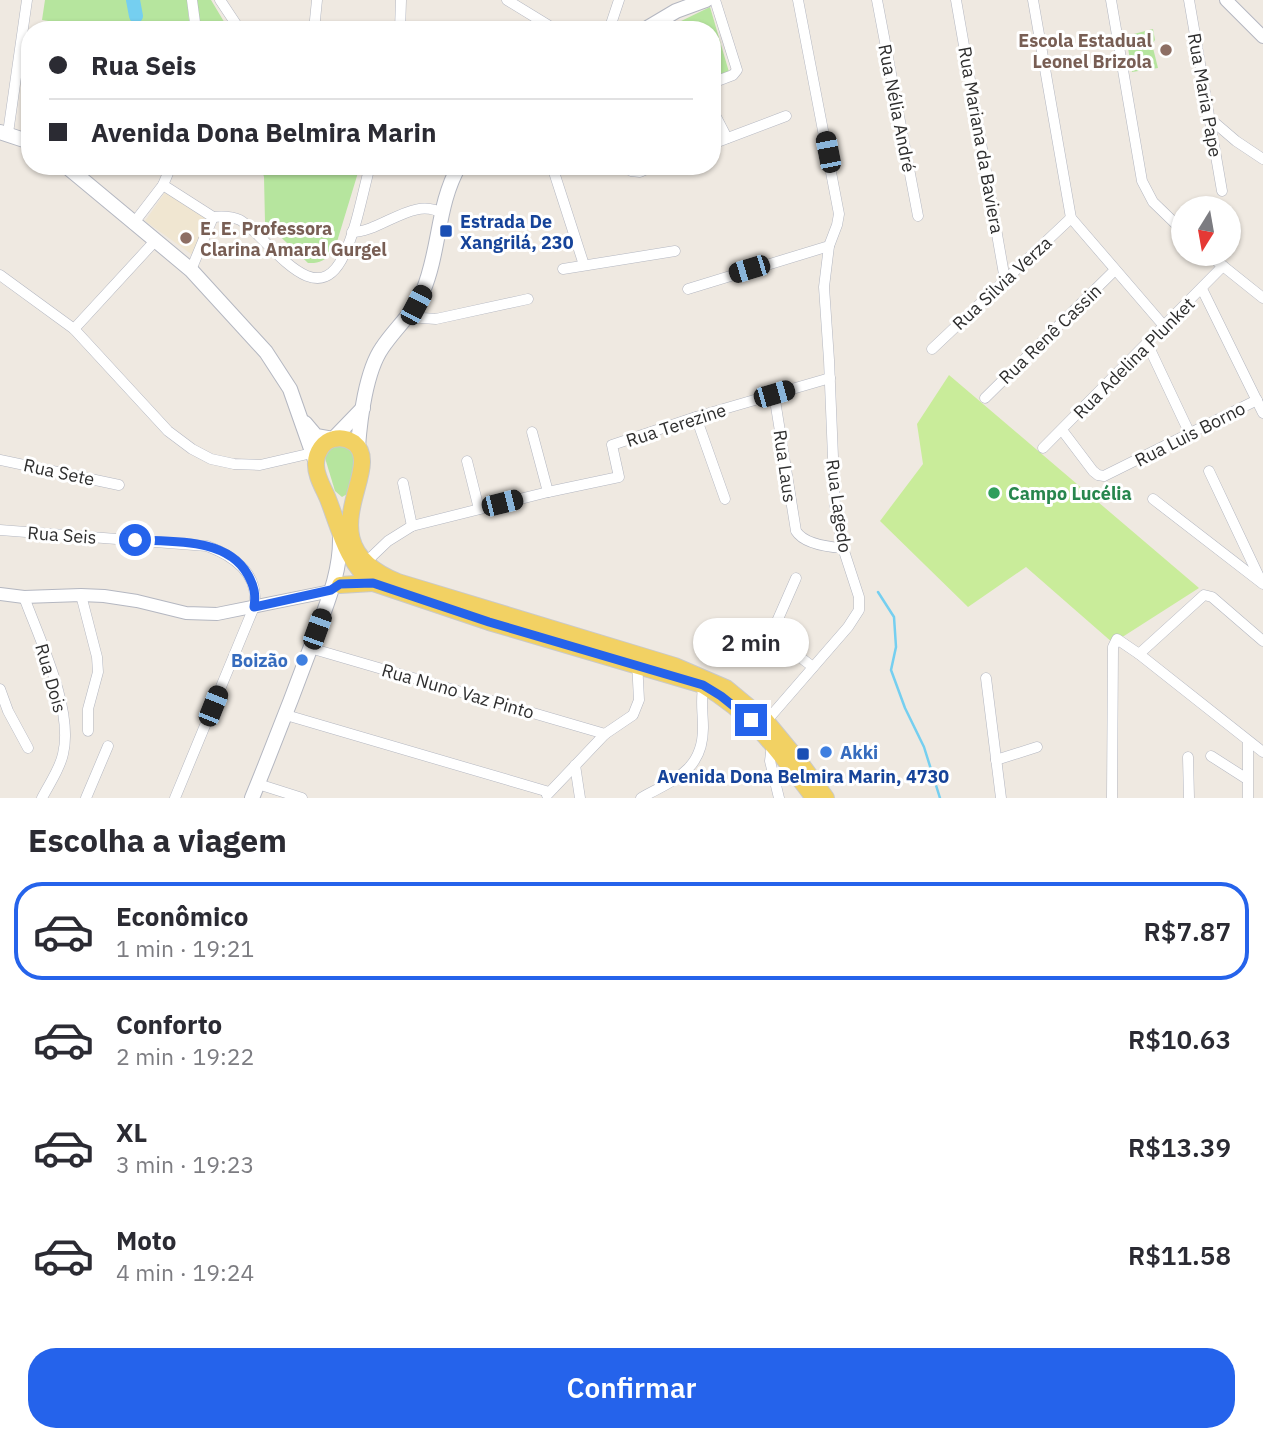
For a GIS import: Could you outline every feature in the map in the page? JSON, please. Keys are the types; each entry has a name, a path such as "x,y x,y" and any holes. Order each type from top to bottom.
{"main road":[{"path":"659,21 676,11 706,0"},
{"path":"4,132 21,139"},
{"path":"77,175 191,270 266,352 282,374 302,420 340,532 360,558 383,576 398,582 704,681 763,725 814,798"},
{"path":"454,175 448,188 431,270 423,292 408,317 380,351 364,407 358,447 364,463 353,499 349,527 365,577 373,583 489,622 637,659"},
{"path":"314,458 364,407"},
{"path":"302,420 316,436 346,439 358,447"},
{"path":"327,497 339,503 353,499"},
{"path":"255,791 335,587 340,556 340,532"},
{"path":"335,587 360,558"},
{"path":"335,587 373,583"},
{"path":"776,746 826,798"}],"street":[{"path":"23,21 27,0"},
{"path":"192,0 195,21"},
{"path":"220,0 234,21"},
{"path":"315,21 317,0"},
{"path":"400,21 401,0"},
{"path":"507,0 541,21"},
{"path":"612,21 619,0"},
{"path":"715,0 737,70 733,75 721,80"},
{"name":"Rua Lagedo","path":"763,725 848,627 859,610 859,597 843,548 832,474 830,378 824,288 829,246 837,225 838,202 799,0"},
{"name":"Rua Nélia André","path":"877,0 918,216"},
{"name":"Rua Mariana da Baviera","path":"956,0 1005,280"},
{"path":"1033,0 1072,218 1164,326"},
{"path":"1111,0 1142,181 1153,202 1171,219"},
{"name":"Rua Maria Pape","path":"1189,0 1222,191"},
{"path":"1226,0 1263,37"},
{"path":"4,132 21,34"},
{"path":"721,140 786,116"},
{"path":"1208,116 1236,141 1263,159"},
{"path":"721,126 727,138"},
{"path":"134,224 163,185 167,175"},
{"path":"163,185 213,217 231,217 243,223 254,230 295,270 310,277 322,276 338,265 352,232 368,175"},
{"path":"555,175 584,265"},
{"path":"352,232 371,228 419,208 432,208 443,214"},
{"path":"191,270 213,217"},
{"name":"Rua Silvia Verza","path":"932,349 1072,218"},
{"path":"74,329 155,241"},
{"path":"688,289 829,246"},
{"path":"564,269 674,251"},
{"path":"1223,266 1263,298"},
{"name":"Rua Adelina Plunket","path":"1043,449 1223,266"},
{"name":"Rua Renê Cassin","path":"985,398 1115,270"},
{"path":"0,275 74,329 168,431 192,449 211,459 234,464 260,465 314,458"},
{"path":"1202,289 1263,413"},
{"path":"408,317 436,319 528,299"},
{"path":"1147,343 1189,432"},
{"name":"Rua Terezine","path":"360,558 412,526 619,477 612,445 830,378"},
{"name":"Rua Laus","path":"774,394 794,526 800,537 843,548"},
{"name":"Rua Luis Borno","path":"1062,430 1093,471 1104,475 1257,400"},
{"path":"696,418 725,499"},
{"path":"532,432 548,492"},
{"name":"Rua Sete","path":"0,460 119,485"},
{"path":"467,461 479,509"},
{"path":"1209,471 1263,584"},
{"path":"403,483 412,526"},
{"path":"1153,499 1263,584"},
{"name":"Rua Seis","path":"0,530 207,546 235,559 245,569 255,589 254,607"},
{"path":"771,635 796,578"},
{"path":"0,594 24,597 81,595 124,599 201,614 217,614 335,587"},
{"path":"81,595 97,657 98,672 88,709 88,731"},
{"path":"1139,654 1204,595 1213,597 1263,641"},
{"name":"Rua Dois","path":"24,597 56,683 65,733 63,757 42,798"},
{"path":"175,798 254,607"},
{"path":"755,625 813,667"},
{"path":"1112,798 1112,647 1117,639 1263,752"},
{"name":"Rua Nuno Vaz Pinto","path":"310,648 605,734"},
{"path":"286,715 546,795 605,734 633,715 639,700 637,659"},
{"path":"986,678 1001,798"},
{"path":"641,798 682,775 695,762 702,735 701,701 704,681"},
{"path":"0,689 8,711 28,748"},
{"path":"1248,741 1248,798"},
{"path":"86,798 108,746"},
{"path":"776,746 770,761 779,798"},
{"path":"996,760 1037,747"},
{"path":"1188,757 1189,798"},
{"path":"1211,757 1247,779"},
{"path":"575,765 580,798"},
{"path":"255,791 302,798"}],"shaded area":[{"name":"E. E. Professora Clarina Amaral Gurgel","path":"166,191 212,218 194,256 145,221"}],"green space":[{"path":"45,0 187,0 189,21 48,21 42,20"},
{"path":"194,0 211,0 224,21 195,21"},
{"path":"710,7 714,21 681,21"},
{"path":"1153,29 1155,40 1152,44 1158,68 1132,72 1126,36"},
{"path":"721,45 729,72 721,74"},
{"path":"357,175 336,245 325,259 308,263 265,222 264,177"},
{"name":"Campo Lucélia","path":"949,375 1199,588 1113,643 1026,567 968,607 880,521 923,464 917,424"},
{"path":"338,440 362,457 349,493 342,497 335,491 325,458 325,454"}],"waterway":[{"path":"133,0 136,16"},
{"path":"878,592 894,617 896,647 891,670 905,708 924,747 940,798"}],"place":[{"name":"Escola Estadual Leonel Brizola","path":"1166,50"},
{"name":"Estrada De Xangrilá, 230","path":"446,231"},
{"name":"E. E. Professora Clarina Amaral Gurgel","path":"186,238"},
{"name":"Campo Lucélia","path":"994,493"},
{"name":"Boizão","path":"302,660"},
{"name":"Akki","path":"826,752"},
{"name":"Avenida Dona Belmira Marin, 4730","path":"803,754"}],"route":[{"path":"135,540 189,543 221,551 245,569 255,589 254,607 331,590 340,584 373,583 489,622 703,685 751,720"}]}
